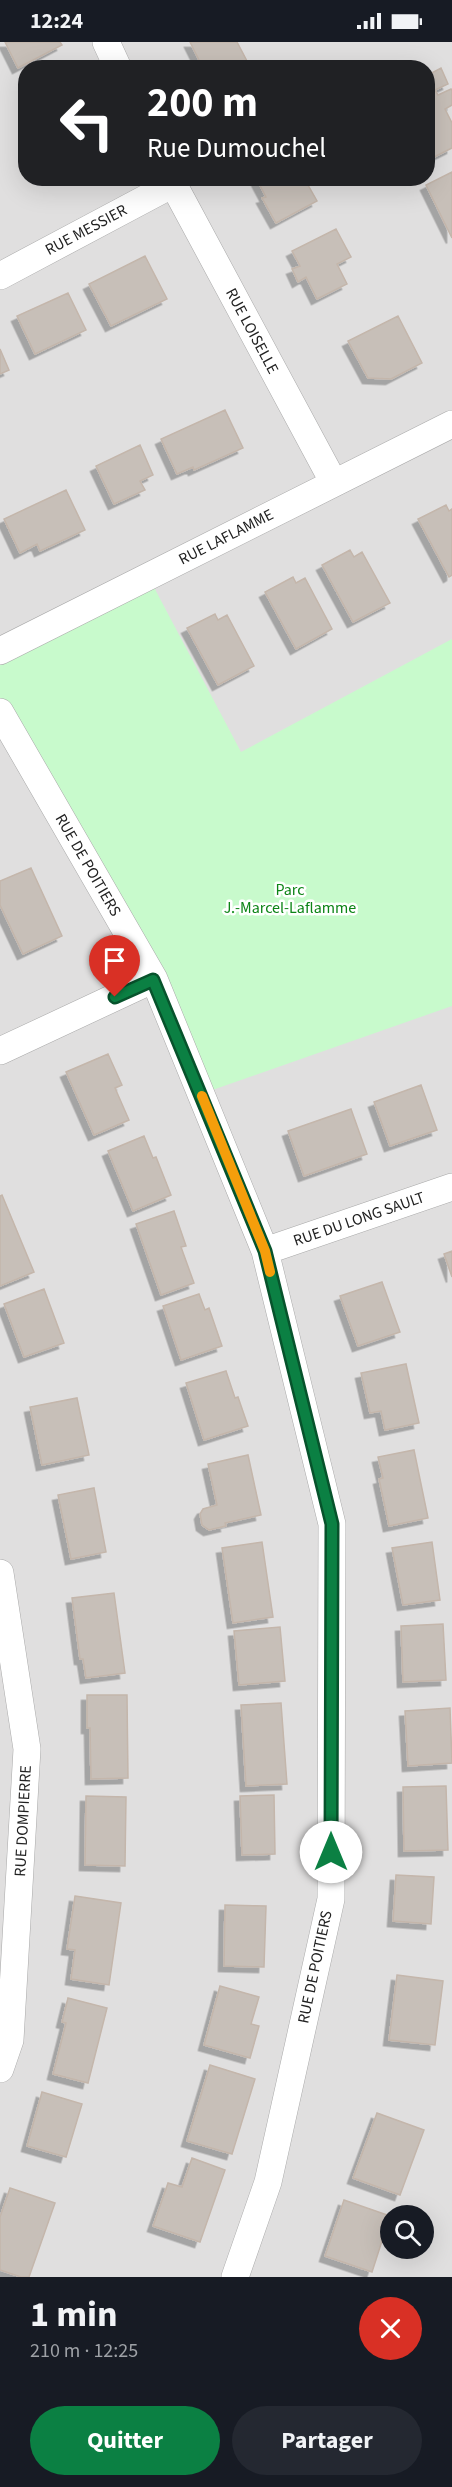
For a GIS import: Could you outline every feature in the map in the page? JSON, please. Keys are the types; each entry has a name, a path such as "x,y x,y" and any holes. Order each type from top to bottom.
{"street":[{"path":"106,42 114,60"},
{"name":"RUE MESSIER","path":"0,276 162,186"},
{"name":"RUE LOISELLE","path":"174,186 334,483"},
{"name":"RUE LAFLAMME","path":"0,651 452,424"},
{"name":"RUE DE POITIERS","path":"0,712 153,980 265,1251 332,1524 331,1899 268,2182 235,2277"},
{"path":"0,1050 153,980"},
{"name":"RUE DU LONG SAULT","path":"265,1251 452,1187"},
{"name":"RUE DOMPIERRE","path":"0,1573 27,1749 10,2040 0,2069"}],"shaded area":[{"path":"0,42 452,42 452,2277 0,2277"}],"green space":[{"name":"Parc J.-Marcel-Laflamme","path":"148,576 241,752 452,639 452,1006 201,1094 0,712 0,651"}],"building":[{"path":"5,42 60,42 62,45 33,60 18,60 18,68"},
{"path":"190,42 237,42 246,60 199,60"},
{"path":"441,68 448,84 435,90 435,71"},
{"path":"451,89 452,91 452,105 445,109 452,123 452,148 435,156 435,90 438,95"},
{"path":"452,172 452,238 426,186 435,186 435,180"},
{"path":"260,186 309,186 317,201 276,223 262,198 266,197"},
{"path":"336,229 351,257 337,264 347,284 317,299 306,277 298,282 292,269 300,266 292,251"},
{"path":"145,256 167,299 111,326 89,284"},
{"path":"68,293 86,330 35,354 17,316"},
{"path":"398,316 422,363 391,379 368,378 348,341"},
{"path":"0,349 9,370 0,374"},
{"path":"225,410 243,448 194,470 193,467 177,474 161,439"},
{"path":"140,445 153,475 140,481 145,490 114,504 96,466"},
{"path":"66,490 85,530 40,551 37,544 20,553 4,519"},
{"path":"446,505 449,511 452,509 452,575 449,577 418,519"},
{"path":"350,550 354,557 362,552 390,603 353,622 322,565"},
{"path":"293,577 296,583 305,578 332,629 296,649 265,592"},
{"path":"215,614 218,620 227,615 254,666 218,685 187,628"},
{"path":"31,868 62,936 23,954 0,905 0,881"},
{"path":"108,1054 122,1085 115,1088 129,1120 94,1135 66,1072"},
{"path":"421,1085 437,1130 390,1146 374,1102"},
{"path":"351,1109 367,1154 304,1176 288,1131"},
{"path":"144,1136 153,1158 156,1157 171,1195 133,1211 108,1151"},
{"path":"2,1195 34,1272 0,1286 0,1196"},
{"path":"174,1211 186,1246 181,1247 194,1283 161,1295 136,1224"},
{"path":"452,1251 452,1277 444,1254"},
{"path":"382,1282 400,1332 358,1346 340,1296"},
{"path":"44,1289 64,1343 24,1357 4,1304"},
{"path":"199,1294 205,1310 209,1308 222,1346 181,1360 163,1306"},
{"path":"406,1364 419,1423 385,1430 381,1411 370,1413 361,1373"},
{"path":"226,1371 248,1426 204,1440 186,1383"},
{"path":"77,1398 89,1455 42,1465 30,1407"},
{"path":"414,1450 428,1518 389,1526 379,1479 383,1478 378,1457"},
{"path":"248,1455 261,1515 225,1523 226,1526 209,1530 202,1525 200,1514 203,1509 217,1505 208,1464"},
{"path":"94,1488 106,1552 71,1559 58,1495"},
{"path":"262,1542 273,1617 233,1623 222,1548"},
{"path":"432,1542 440,1600 403,1605 392,1548"},
{"path":"114,1593 125,1673 86,1678 83,1659 80,1659 72,1598"},
{"path":"443,1624 446,1680 403,1682 401,1626"},
{"path":"280,1627 285,1681 239,1685 234,1631"},
{"path":"87,1695 127,1695 128,1778 91,1779"},
{"path":"281,1703 287,1784 246,1786 241,1705"},
{"path":"450,1708 452,1763 408,1766 405,1711"},
{"path":"446,1786 448,1850 404,1851 403,1787"},
{"path":"274,1795 275,1854 242,1855 240,1796"},
{"path":"86,1796 126,1797 125,1866 85,1865"},
{"path":"396,1875 434,1877 431,1924 393,1921"},
{"path":"75,1896 121,1903 109,1985 71,1979 75,1950 67,1949"},
{"path":"225,1905 266,1906 264,1967 224,1966"},
{"path":"397,1975 443,1981 435,2045 389,2040"},
{"path":"220,1986 259,1997 251,2024 259,2026 250,2058 204,2045"},
{"path":"68,1998 107,2008 88,2083 53,2074 66,2023 62,2022"},
{"path":"210,2065 255,2079 232,2154 187,2141"},
{"path":"42,2092 82,2104 66,2157 27,2146"},
{"path":"377,2113 424,2130 400,2195 353,2178"},
{"path":"192,2158 225,2170 200,2242 153,2226 168,2183 182,2187"},
{"path":"10,2188 55,2203 29,2277 21,2277 0,2270 0,2217"},
{"path":"344,2200 380,2213 380,2247 372,2272 325,2256"}],"slow traffic":[{"path":"202,1096 265,1251 270,1272"}],"route":[{"path":"115,997 153,980 265,1251 332,1524 331,1852"}]}
